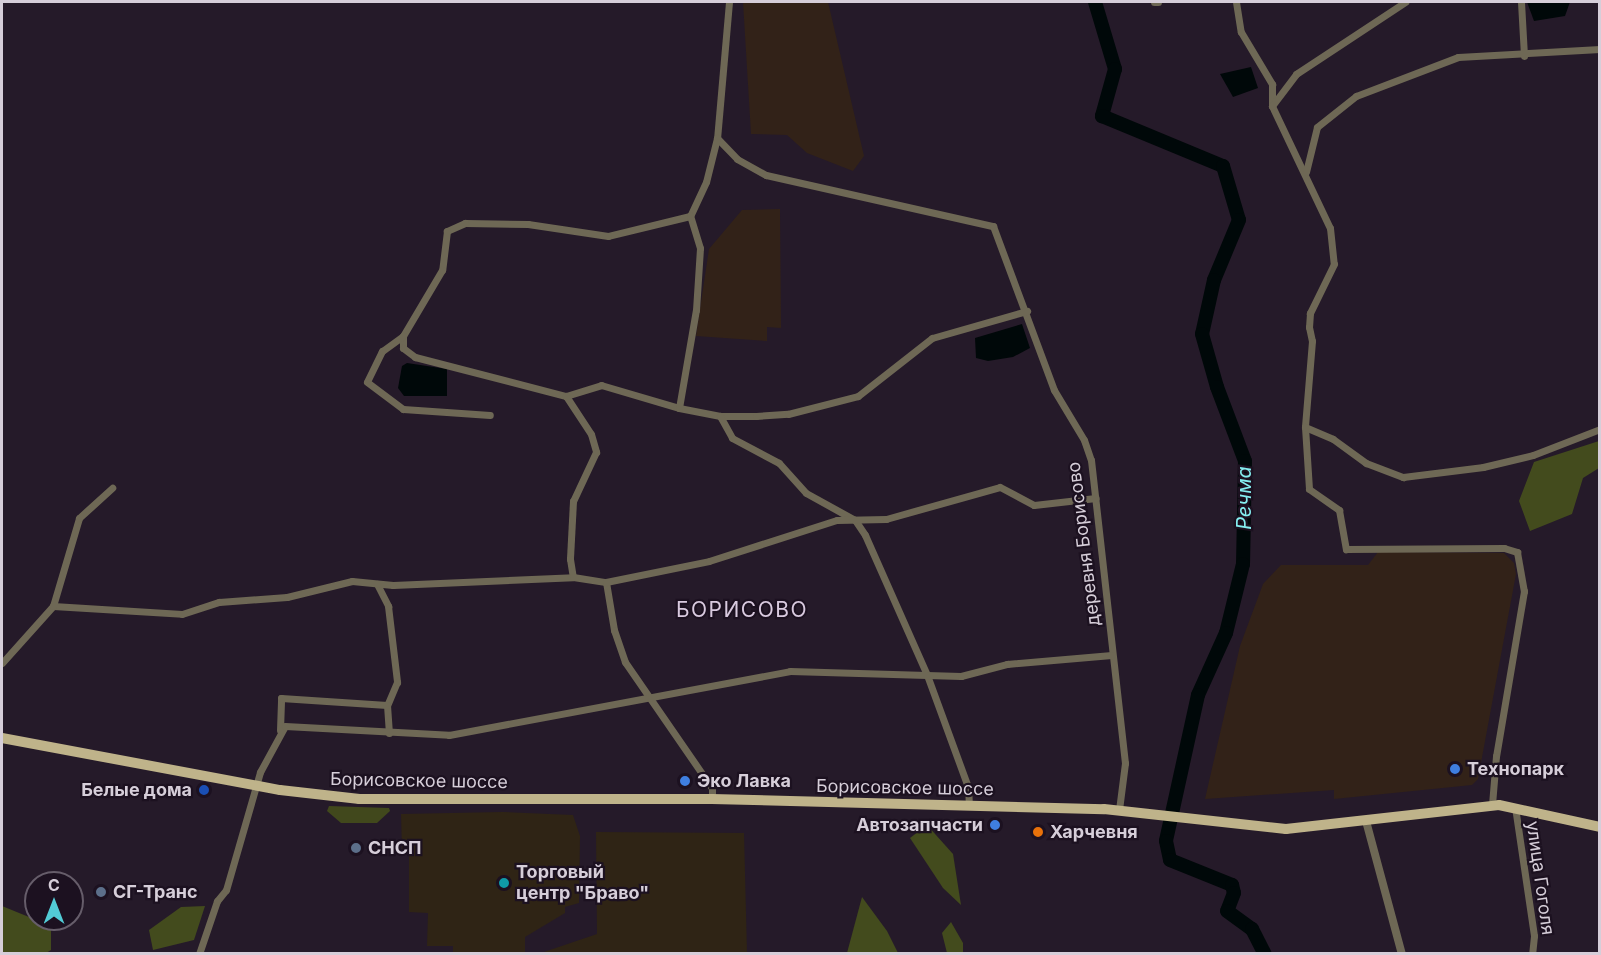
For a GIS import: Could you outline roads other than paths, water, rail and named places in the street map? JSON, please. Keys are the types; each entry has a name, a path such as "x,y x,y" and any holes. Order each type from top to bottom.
{"main road":[{"name":"Борисовское шоссе","path":"2,738 256,786 359,799 712,799 1119,810 1286,830 1492,805 1515,807 1599,827"}],"street":[{"path":"680,408 696,310 700,248 690,216 706,182 717,138 729,2"},
{"path":"1236,2 1241,32 1272,84 1272,106 1306,171 1330,228 1334,264 1310,313 1305,427 1309,489 1339,510 1346,549 1504,548 1518,552 1524,591 1496,756 1492,805"},
{"path":"1272,106 1296,74 1405,2"},
{"path":"1521,2 1524,56"},
{"path":"1306,171 1317,127 1356,96 1458,57 1524,56 1599,49"},
{"name":"деревня Борисово","path":"717,138 737,159 766,175 993,226 1027,311 1054,390 1088,450 1096,498 1125,763 1119,810"},
{"path":"490,415 403,409 367,382 382,351 403,336 442,270 447,231 465,223 528,224 608,236 690,216"},
{"path":"403,336 403,348 415,357 566,396 601,385 680,408 720,416 788,414 858,396 932,338 1027,311"},
{"path":"566,396 591,434 596,452 573,501 570,559 573,577"},
{"path":"720,416 732,438 779,463 806,493 855,520 927,675 968,787 969,806"},
{"path":"1305,427 1333,439 1366,463 1403,477 1483,467 1533,455 1599,429"},
{"path":"52,606 182,614 219,602 287,597 352,581 376,584 573,577 606,582 709,561 837,520 886,519 1000,487 1034,505 1096,498"},
{"path":"2,663 52,606 79,518 112,488"},
{"path":"606,582 614,630 625,662 712,788 712,799"},
{"path":"376,584 388,606 397,682 387,705 389,733"},
{"path":"280,729 285,726 449,735 790,671 961,676 1007,664 1112,655"},
{"path":"199,954 217,901 226,890 256,786 280,729 281,698 387,705"},
{"name":"улица Гоголя","path":"1515,807 1534,936 1532,954"},
{"path":"1366,821 1402,954"}],"waterway":[{"name":"Речма","path":"1095,2 1115,69 1102,116 1223,166 1239,220 1214,280 1202,334 1217,387 1245,461 1243,564 1226,633 1198,695 1166,841 1170,860 1232,885 1234,893 1227,911 1252,929 1265,954"}],"place":[{"name":"Технопарк","path":"1455,769"},
{"name":"Эко Лавка","path":"685,781"},
{"name":"Белые дома","path":"204,790"},
{"name":"Автозапчасти","path":"995,825"},
{"name":"Харчевня","path":"1038,832"},
{"name":"СНСП","path":"356,848"},
{"name":"Торговый центр \"Браво\"","path":"504,883"},
{"name":"СГ-Транс","path":"101,892"}],"district":[{"name":"БОРИСОВО","path":"742,610"}]}
